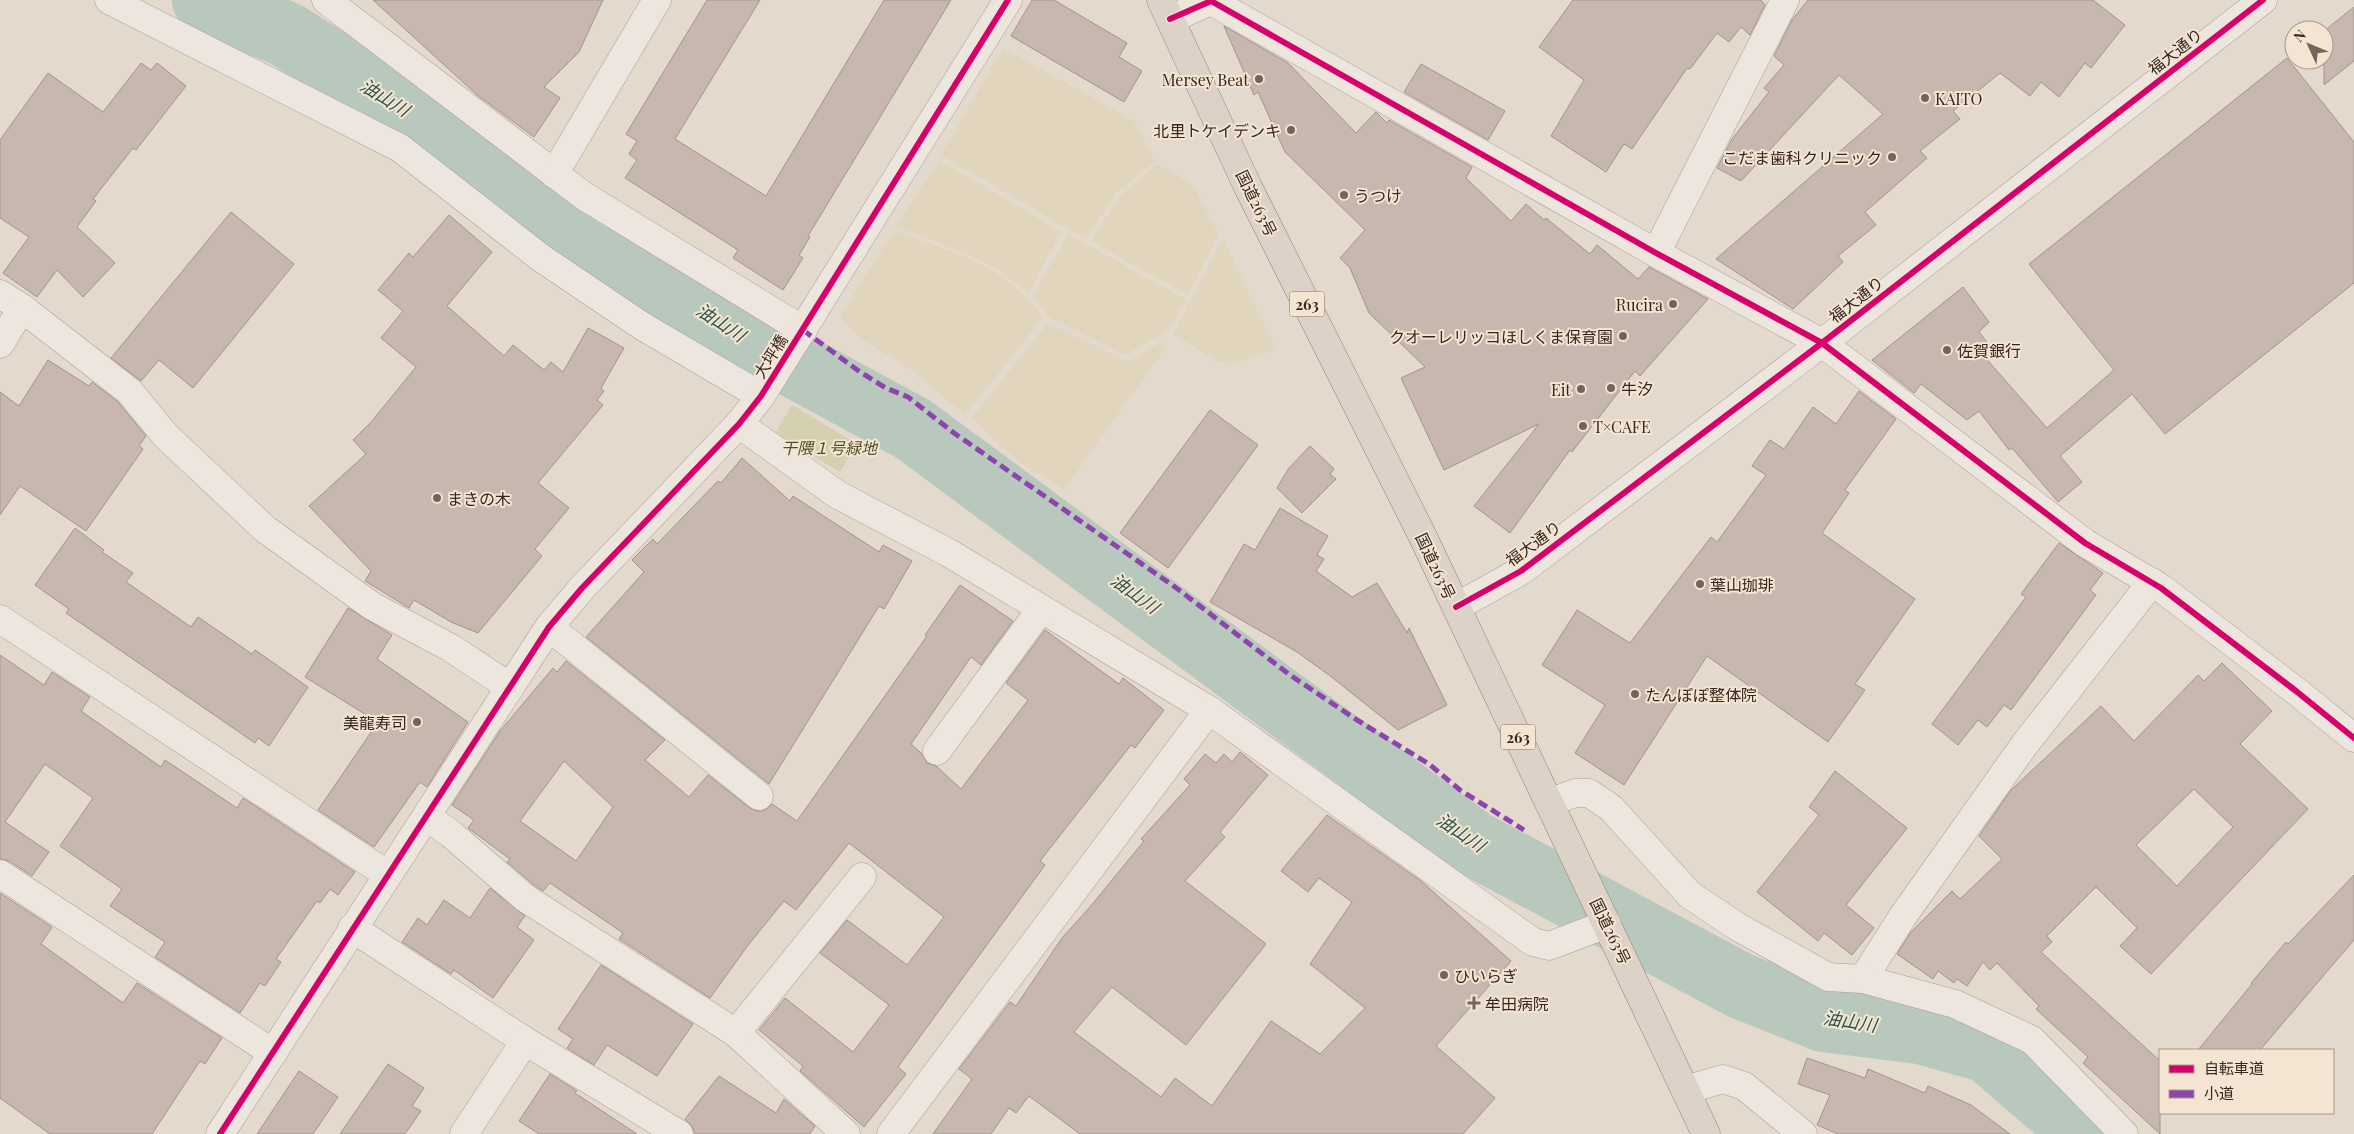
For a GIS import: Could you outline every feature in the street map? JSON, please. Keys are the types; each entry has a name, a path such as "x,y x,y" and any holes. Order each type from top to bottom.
{"highway":[{"name":"国道263号","path":"1165,10 1253,196 1423,537 1632,974 1706,1134"}],"street":[{"path":"109,0 400,148 541,258 642,326 761,396"},
{"path":"326,0 584,196 803,330"},
{"path":"554,174 657,0"},
{"name":"大坪橋","path":"220,1134 549,627 582,588 739,424 761,396 1008,0"},
{"path":"1656,253 1785,0"},
{"name":"福大通り","path":"1456,607 1521,571 1822,343 2263,0"},
{"path":"1165,10 1212,1 1656,253 1822,343 2085,543 2152,582 2296,690 2354,738"},
{"path":"0,344 11,301 130,391 166,436 265,529 372,606 451,648 510,687"},
{"path":"739,424 838,495 949,553 1209,710 1533,942 1549,946 1607,924"},
{"path":"1863,979 1903,916 2025,744 2152,582"},
{"path":"938,750 1040,609"},
{"path":"0,619 388,875"},
{"path":"549,627 759,796"},
{"path":"891,1134 1209,710"},
{"path":"1549,803 1575,793 1589,793 1611,808 1690,895 1730,922 1828,977 1863,979 1955,1004 2032,1040 2124,1134"},
{"path":"427,817 451,834 525,898 736,1033 846,1134"},
{"path":"0,874 273,1053"},
{"path":"736,1033 862,877"},
{"path":"352,928 525,1041 679,1134"},
{"path":"464,1134 525,1041"},
{"path":"1685,1090 1722,1078 1744,1086 1803,1134"}],"shaded area":[{"path":"1003,48 1133,120 1155,161 1116,193 1086,239 941,155"},
{"path":"939,160 1061,232 1029,293 997,269 962,252 896,226"},
{"path":"1157,164 1192,184 1219,235 1188,295 1091,241 1120,196"},
{"path":"894,231 959,254 995,272 1026,296 1043,317 965,415 909,368 858,337 840,316"},
{"path":"1068,234 1186,300 1168,331 1125,355 1049,317 1033,297"},
{"path":"1223,239 1276,349 1232,364 1217,361 1173,334"},
{"path":"1048,323 1127,362 1161,342 1167,346 1064,489 1020,463 972,418"}],"green space":[{"name":"干隈１号緑地","path":"792,405 857,444 840,472 775,433"}],"building":[{"path":"373,0 603,0 579,52 544,87 560,98 534,137 477,95"},
{"path":"707,0 760,0 675,139 766,196 884,0 951,0 808,236 810,237 799,255 803,258 783,290 733,258 738,250 625,178 637,160 629,154 637,141 626,134"},
{"path":"1032,0 1054,0 1127,43 1119,57 1142,71 1124,102 1011,36"},
{"path":"1573,0 1761,0 1765,5 1750,35 1741,27 1729,42 1717,33 1690,69 1687,68 1632,149 1624,144 1606,172 1551,136 1584,80 1539,47"},
{"path":"1808,0 2093,0 2125,25 2091,68 2085,63 2059,97 2041,82 2030,96 2000,73 1953,111 1960,119 1920,151 1927,158 1865,212 1876,225 1838,256 1843,262 1793,309 1716,259 1883,114 1839,75 1741,181 1717,168 1732,139 1769,92 1764,88 1784,65 1774,56 1792,20"},
{"path":"2354,7 2354,61 2324,85 2324,70 2334,70 2334,23"},
{"path":"1224,26 1288,63 1356,133 1376,112 1387,123 1389,120 1472,167 1466,178 1511,221 1526,204 1544,220 1546,218 1590,254 1597,245 1638,279 1649,267 1708,299 1640,376 1635,371 1572,452 1570,450 1510,533 1474,506 1539,424 1444,470 1401,378 1425,367 1369,313 1350,268 1340,258 1365,230 1285,152 1258,92 1254,95"},
{"path":"2284,60 2284,70 2297,70 2354,142 2354,283 2165,434 2132,394 2060,456 2082,482 2058,502 2012,448 2009,450 1979,411 1967,420 1921,384 1914,393 1872,360 1963,287 1989,322 1979,332 1991,347 1982,354 2047,428 2114,370 2029,264"},
{"path":"141,63 151,70 157,63 186,86 136,150 133,148 93,199 96,201 77,227 115,263 83,297 57,270 37,297 3,273 29,237 0,218 0,140 48,73 103,112"},
{"path":"1421,64 1505,111 1488,140 1404,92"},
{"path":"231,212 294,264 193,388 159,360 141,381 111,358"},
{"path":"449,215 492,252 447,306 504,356 513,345 544,370 551,362 563,372 588,328 624,348 601,388 604,391 597,400 603,405 538,483 569,508 535,549 542,556 478,633 451,622 414,600 409,608 365,581 371,571 309,506 366,454 353,440 372,421 416,367 381,338 403,311 378,290 409,253 413,257"},
{"path":"48,360 89,386 92,382 118,402 146,436 139,446 143,449 86,531 20,486 0,515 0,392 19,406"},
{"path":"1859,391 1896,419 1845,490 1849,493 1822,533 1915,599 1855,684 1865,690 1828,742 1707,656 1624,785 1575,753 1605,705 1542,665 1577,610 1630,643 1711,537 1717,542 1766,475 1752,466 1770,440 1784,449 1813,407 1836,424"},
{"path":"1210,410 1258,445 1168,568 1120,533"},
{"path":"1310,446 1334,469 1330,474 1336,479 1302,513 1277,488 1289,468"},
{"path":"742,458 790,501 793,496 879,552 883,545 912,561 884,609 879,606 769,784 586,637 644,572 632,560 653,539 657,544 718,481 721,483"},
{"path":"1280,508 1328,536 1317,555 1324,559 1316,571 1352,597 1377,583 1407,633 1409,628 1447,705 1398,730 1297,652 1210,602 1244,544 1255,550"},
{"path":"75,528 104,550 102,552 133,573 126,582 191,627 198,617 252,654 255,650 308,687 269,746 258,738 255,743 66,613 69,609 35,585"},
{"path":"2059,543 2103,573 2090,590 2096,595 2011,710 2004,705 1987,727 1978,720 1958,745 1932,724 2026,597 2021,594"},
{"path":"960,585 1013,621 981,665 971,657 911,744 922,754 927,763 936,766 961,789 1028,700 1006,683 1045,630 1119,684 1123,678 1164,710 1135,748 1131,745 1040,861 1045,865 898,1067 906,1074 864,1127 800,1071 803,1066 759,1030 785,998 853,1052 889,1005 820,953 847,920 907,965 944,917 849,843 796,910 784,901 749,944 710,998 619,939 623,933 550,883 543,891 534,885 507,862 510,859 468,828 474,820 452,805 500,731 553,668 557,672 566,661 665,740 645,760 689,797 708,775 750,808 764,811 772,804 797,821 927,636 925,635","holes":["564,761 613,807 576,861 520,821"]},
{"path":"348,608 392,635 377,659 468,722 427,787 420,782 374,847 318,810 374,728 372,726 376,721 305,677"},
{"path":"0,655 44,685 52,672 90,697 81,711 161,767 165,760 237,808 243,798 355,872 338,895 330,889 320,903 317,901 276,959 281,962 265,986 260,983 240,1013 155,957 165,942 110,906 122,889 60,846 93,798 45,764 5,822 49,852 32,876 9,861 0,859"},
{"path":"2222,663 2272,711 2240,744 2308,809 2151,974 2120,946 2137,928 2096,887 2047,936 2052,942 2041,952 2159,1060 2160,1134 2083,1063 2088,1057 2036,1009 2039,1006 1997,963 1990,970 1983,962 1967,986 1957,979 1954,983 1938,971 1933,979 1897,954 1911,932 1952,891 1960,899 2002,859 1979,836 2011,790 2101,706 2134,741 2198,675 2204,681","holes":["2194,789 2233,827 2177,886 2136,845"]},
{"path":"1240,752 1268,775 1220,832 1225,837 1185,881 1266,944 1186,1045 1112,987 1074,1032 1161,1097 1175,1078 1212,1106 1271,1021 1320,1054 1365,1008 1310,964 1352,902 1319,878 1308,892 1281,871 1327,815 1421,881 1511,961 1436,1046 1495,1098 1463,1134 1080,1134 1029,1096 1016,1113 1009,1108 991,1134 933,1134 972,1079 959,1069 1010,1002 1016,1006 1062,938 1144,841 1141,839 1190,785 1184,779 1205,754 1216,763 1224,754 1232,762"},
{"path":"1835,771 1907,828 1846,905 1874,928 1852,955 1824,933 1818,941 1757,892 1819,815 1809,807"},
{"path":"2354,875 2354,940 2261,1049 2199,1049 2251,983 2286,942 2288,944"},
{"path":"490,888 525,916 517,927 534,940 493,998 454,970 451,974 402,942 418,918 427,925 444,900 470,918"},
{"path":"0,893 52,927 41,944 123,1003 137,983 222,1038 205,1064 200,1061 152,1134 50,1134 0,1098"},
{"path":"601,965 693,1024 657,1076 607,1045 594,1065 567,1048 573,1039 558,1029"},
{"path":"1807,1058 1865,1078 1868,1069 1925,1093 1928,1086 1971,1105 2010,1134 1838,1134 1817,1125 1830,1095 1798,1084"},
{"path":"388,1064 424,1088 412,1106 421,1111 405,1134 340,1134"},
{"path":"299,1071 338,1097 313,1134 257,1134"},
{"path":"550,1074 637,1134 539,1134 519,1121"},
{"path":"719,1076 776,1113 784,1099 815,1126 810,1134 695,1134 692,1126 685,1119"}],"waterway":[{"name":"油山川","path":"205,0 287,35 417,117 736,333 913,429 1473,843 1741,986 1824,1019 1920,1031 1988,1050 2061,1113 2079,1134"}],"marked path":[{"path":"803,330 860,372 886,388 908,397 954,433 1175,587 1290,675 1357,720 1429,764 1460,790 1524,830"}],"cycle path":[{"path":"220,1134 549,627 582,588 739,424 761,396 1008,0"},
{"path":"1456,607 1521,571 1822,343 2263,0"},
{"path":"1170,19 1211,1 1656,253 1822,343 2085,543 2161,588 2296,691 2354,738"}],"place":[{"name":"Mersey Beat","path":"1259,79"},
{"name":"KAITO","path":"1925,98"},
{"name":"北里トケイデンキ","path":"1291,130"},
{"name":"こだま歯科クリニック","path":"1892,157"},
{"name":"うつけ","path":"1344,195"},
{"name":"Rucira","path":"1673,304"},
{"name":"クオーレリッコほしくま保育園","path":"1623,336"},
{"name":"佐賀銀行","path":"1947,350"},
{"name":"牛汐","path":"1611,388"},
{"name":"Eit","path":"1581,389"},
{"name":"T×CAFE","path":"1583,426"},
{"name":"まきの木","path":"437,498"},
{"name":"葉山珈琲","path":"1700,584"},
{"name":"たんぽぽ整体院","path":"1635,694"},
{"name":"美龍寿司","path":"417,722"},
{"name":"ひいらぎ","path":"1444,975"},
{"name":"牟田病院","path":"1474,1003"}]}
